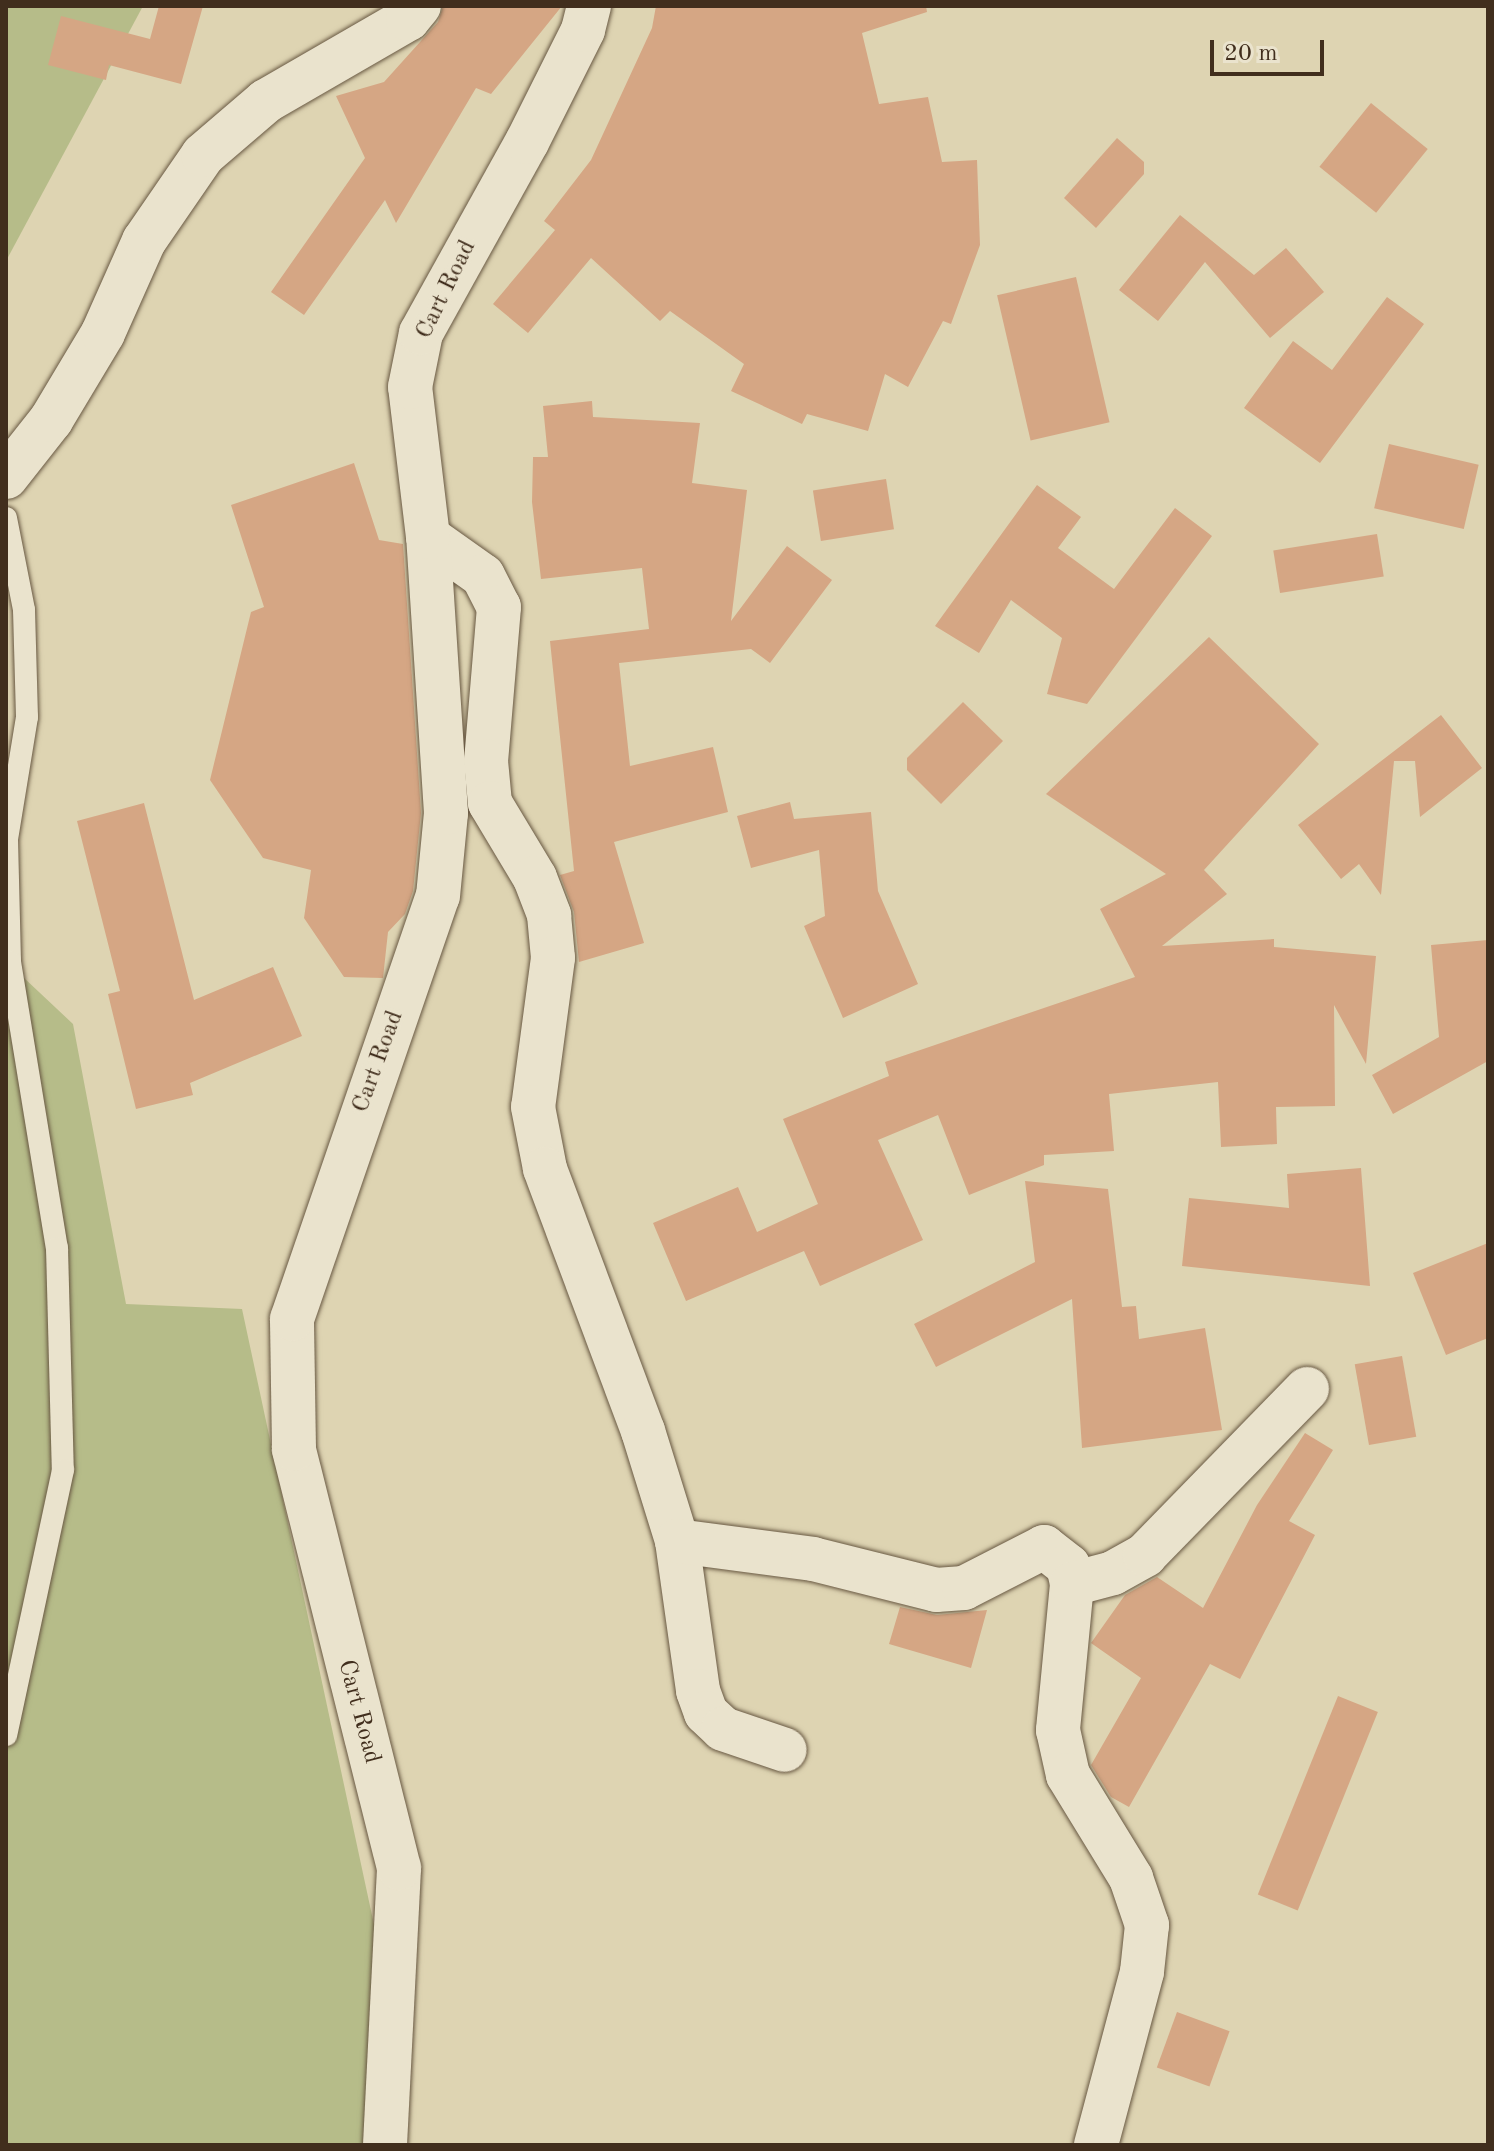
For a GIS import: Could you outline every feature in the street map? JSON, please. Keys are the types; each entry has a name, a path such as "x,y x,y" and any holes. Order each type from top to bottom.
{"street":[{"path":"6,477 51,420 103,333 144,241 203,155 266,101 395,27 419,6"},
{"name":"Cart Road","path":"385,2145 399,1868 294,1449 292,1319 438,896 446,813 428,537 410,387 421,333 527,142 583,30 589,6"},
{"path":"428,537 483,576 499,607 486,761 490,803 535,878 549,915 553,958 533,1107 545,1169 643,1431 677,1541 706,1713 723,1729 785,1750"},
{"path":"1072,1584 1113,1573 1145,1555 1307,1389"},
{"path":"677,1541 813,1559 936,1590 964,1588 1044,1547 1068,1566 1072,1584 1059,1688 1061,1745 1068,1775 1131,1878 1147,1925 1142,1972 1096,2145"}],"lane":[{"path":"6,518 24,610 27,717 7,839 10,962 57,1248 63,1470 6,1735"}],"green space":[{"path":"6,6 143,6 6,261"},
{"path":"6,961 73,1024 126,1304 242,1309 394,2018 383,2145 6,2145"}],"building":[{"path":"159,6 203,6 181,84 109,65 106,80 48,65 61,16 150,39"},
{"path":"443,6 562,6 491,94 476,88 396,223 385,200 304,315 271,292 365,158 336,96 384,82 438,22"},
{"path":"656,6 926,6 927,12 862,33 879,104 928,97 942,162 977,160 980,245 951,324 943,321 908,387 885,374 868,431 807,414 802,424 731,391 744,364 670,311 660,321 591,258 528,333 493,304 555,230 544,221 591,160 652,28"},
{"path":"1371,103 1428,149 1376,213 1319,167"},
{"path":"1117,138 1144,162 1144,174 1096,228 1064,198"},
{"path":"1180,215 1254,275 1286,248 1324,292 1270,338 1205,262 1158,321 1119,290"},
{"path":"1076,277 1110,422 1031,440 997,295"},
{"path":"1387,297 1424,324 1320,463 1244,408 1293,341 1332,370"},
{"path":"592,401 593,417 700,423 692,483 747,490 731,621 787,546 832,580 770,663 751,649 619,663 630,766 713,747 728,812 614,842 644,943 579,962 574,912 560,875 574,871 550,641 649,629 642,568 541,579 532,502 533,457 548,457 543,406"},
{"path":"1389,444 1479,465 1464,529 1374,508"},
{"path":"354,463 379,540 403,544 421,813 413,891 405,914 388,932 383,978 344,977 304,918 311,870 263,858 210,780 251,612 264,607 231,505"},
{"path":"886,479 894,529 821,541 813,491"},
{"path":"1037,485 1081,517 1058,548 1114,589 1175,508 1212,536 1087,704 1047,694 1062,638 1011,600 979,653 935,626"},
{"path":"1377,534 1384,576 1280,593 1273,550"},
{"path":"1209,637 1319,744 1204,870 1227,894 1162,946 1274,939 1274,947 1376,956 1366,1064 1334,1005 1335,1106 1276,1107 1277,1144 1221,1147 1218,1082 1109,1094 1114,1151 1044,1155 1044,1165 969,1195 938,1115 878,1140 923,1240 820,1286 804,1251 686,1301 653,1223 738,1187 757,1232 818,1204 783,1119 889,1076 885,1062 1135,977 1100,909 1166,874 1046,794"},
{"path":"963,702 1003,741 941,804 907,770 907,758"},
{"path":"1441,715 1482,768 1420,817 1415,761 1394,761 1381,895 1359,864 1341,879 1298,825"},
{"path":"790,802 794,819 871,812 878,891 918,984 843,1018 804,926 825,916 819,850 751,868 737,816"},
{"path":"144,803 194,1000 273,967 302,1036 190,1083 193,1095 136,1109 108,994 120,991 77,821"},
{"path":"1488,940 1488,1061 1393,1114 1372,1075 1439,1037 1431,945"},
{"path":"1361,1168 1370,1286 1182,1266 1189,1198 1289,1208 1287,1174"},
{"path":"1025,1181 1108,1189 1122,1307 1136,1306 1139,1339 1205,1328 1222,1430 1082,1448 1072,1299 936,1367 914,1324 1035,1262"},
{"path":"1488,1243 1488,1338 1446,1355 1413,1273"},
{"path":"1402,1356 1416,1437 1369,1445 1355,1364"},
{"path":"1305,1433 1333,1450 1289,1521 1315,1535 1240,1679 1210,1664 1129,1807 1111,1797 1091,1765 1141,1678 1091,1643 1125,1595 1157,1577 1203,1608 1257,1505"},
{"path":"900,1607 937,1615 987,1610 971,1668 889,1644"},
{"path":"1338,1696 1378,1712 1298,1911 1258,1894"},
{"path":"1177,2012 1230,2031 1209,2087 1157,2067"}]}
